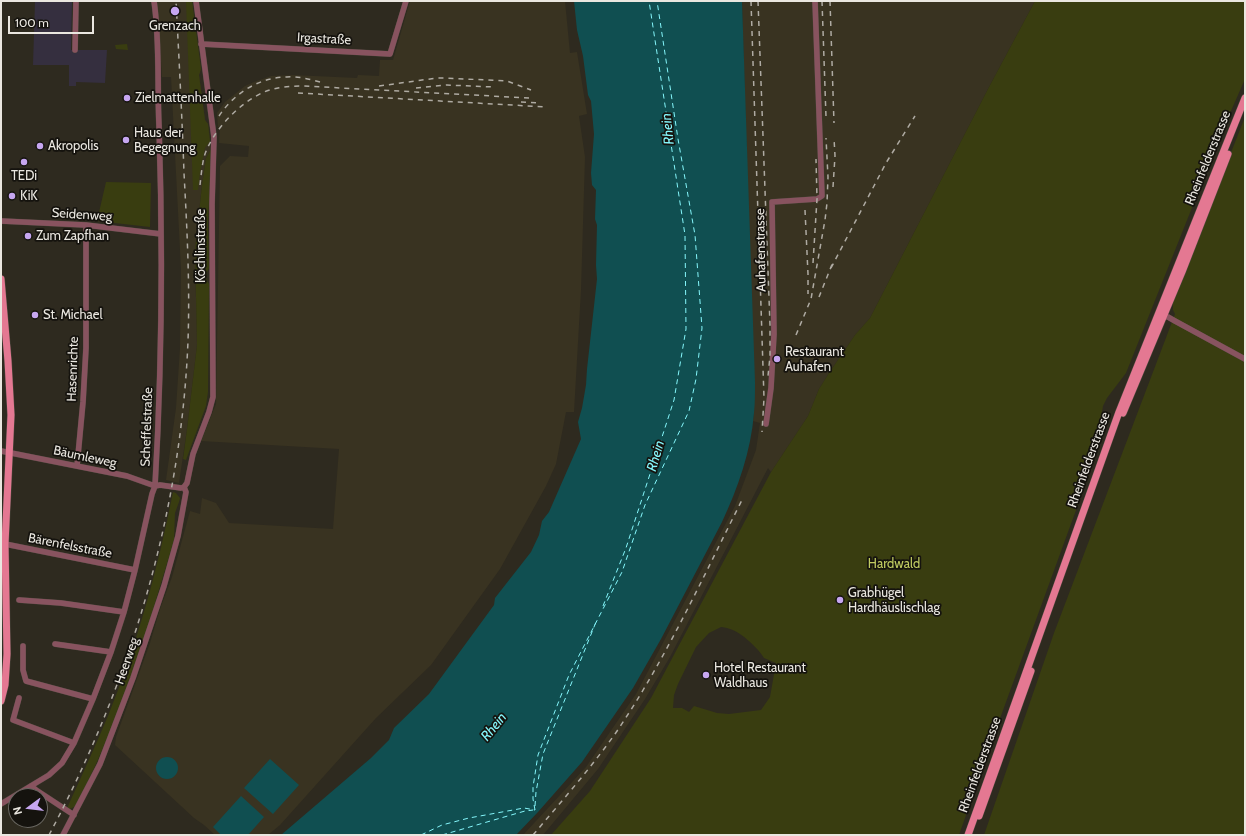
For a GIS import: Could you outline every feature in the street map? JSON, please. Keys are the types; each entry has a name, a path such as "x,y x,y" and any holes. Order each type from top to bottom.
{"main road":[{"name":"Rheinfelderstrasse","path":"972,835 1175,274 1245,98"},
{"name":"Rheinfelderstrasse","path":"968,835 1112,430 1161,316 1245,110"},
{"path":"1,279 11,415 10,452 3,545 8,654 5,685 1,701"}],"street":[{"path":"75,50 76,1"},
{"name":"Scheffelstraße","path":"1,804 49,776 62,763 74,743 111,652 124,612 152,494 156,486 160,377 161,234 158,55 154,1"},
{"name":"Köchlinstraße","path":"183,488 187,483 194,454 213,397 212,204 214,137 196,1"},
{"name":"Irgastraße","path":"201,44 390,54 406,1"},
{"name":"Auhafenstrasse","path":"766,424 771,388 774,334 772,202 817,199 822,196 815,1"},
{"name":"Seidenweg","path":"1,221 86,225 161,234"},
{"name":"Hasenrichte","path":"77,466 86,348 86,225"},
{"path":"1161,316 1175,320 1245,359"},
{"name":"Bäumleweg","path":"1,451 127,476 156,486"},
{"path":"156,486 160,485 183,488"},
{"name":"Heerweg","path":"63,835 100,764 133,678 164,586 176,543 186,492 183,488"},
{"name":"Bärenfelsstraße","path":"3,545 135,570"},
{"path":"19,600 61,603 124,612"},
{"path":"55,644 111,652"},
{"path":"23,646 23,670 26,680 93,699"},
{"path":"19,698 13,720 74,743"},
{"path":"31,786 74,815"}],"shaded area":[{"path":"35,1 72,1 71,50 107,50 105,83 76,82 76,86 69,86 69,65 33,65"},
{"path":"157,1 192,1 201,69 199,75 205,120 208,124 211,149 206,158 195,250 197,345 179,483 166,480 176,408 180,348 181,269 171,77 162,77"},
{"path":"410,1 565,1 570,53 577,52 587,114 579,116 585,157 581,290 574,412 566,412 556,464 546,486 500,569 431,665 376,718 280,825 268,835 215,835 194,818 115,745 116,737 172,577 190,511 200,514 202,498 216,503 229,523 333,529 339,449 201,441 216,404 220,166 230,156 248,157 249,146 219,143 220,128 218,127 217,113 225,102 245,86 271,76 293,75 357,78 358,75 379,76 380,60 393,60"},
{"path":"742,1 1035,1 870,318 855,335 829,373 819,389 808,416 771,472 768,468 670,657 645,699 598,769 543,835 523,835 586,767 636,694 735,506 756,450 760,423 753,421"}],"green space":[{"path":"186,1 192,1 201,69 199,75 205,120 208,124 210,141 205,148 198,190 193,190"},
{"name":"Hardwald","path":"1035,1 1245,1 1245,79 1227,120 1126,373 1107,398 1103,406 1099,429 1099,443 1095,458 959,835 551,835 590,791 651,698 771,472 808,416 819,389 829,373 855,335 870,318","holes":["721,627 730,629 744,637 762,654 764,658 776,663 770,697 761,710 729,714 717,713 694,706 689,712 682,708 673,708 674,695 678,684 696,647 709,633"]},
{"path":"127,44 128,50 116,49 115,45"},
{"path":"1245,117 1245,835 984,835 1054,633 1175,314 1173,310 1173,300"},
{"path":"211,149 208,225 209,268 206,276 209,284 208,392 206,406 186,460 183,459 197,345 195,250 206,158"},
{"path":"106,182 151,183 150,227 97,221"},
{"path":"173,492 180,498 175,513 174,540 139,656 118,714 96,764 76,806 70,809 67,808 119,689 137,634 161,549"}],"water":[{"name":"Rhein","path":"574,1 742,1 755,390 754,413 750,441 743,469 722,522 661,639 633,688 582,762 516,835 281,835 371,758 389,740 394,728 429,694 494,605 495,598 531,552 539,535 542,521 549,512 581,439 578,422 586,385 597,279 597,225 595,219 596,190 592,185 591,173 594,134 591,101 588,95 583,56 577,30"},
{"path":"167,757 175,760 178,768 175,776 167,779 159,776 156,768 159,760"},
{"path":"270,759 299,785 273,814 244,788"},
{"path":"241,796 264,817 248,835 221,835 213,827"}],"ferry route":[{"path":"603,606 626,548 674,400 686,329 685,235 649,1"},
{"path":"535,810 533,787 538,755 569,675 622,572 645,505 689,411 696,379 702,328 695,235 678,139 657,1"},
{"path":"535,806 543,754 596,622"},
{"path":"421,835 442,825 469,818 524,808 535,810"},
{"path":"442,835 533,810"}],"railway":[{"path":"49,835 78,777 104,718 127,658 146,596 162,533 175,470 183,406 188,341 189,299 176,1"},
{"path":"751,1 764,398 762,432"},
{"path":"758,1 770,325 770,356 768,376"},
{"path":"822,1 826,117"},
{"path":"830,1 834,123"},
{"path":"219,116 232,100 248,88 267,80 296,77 324,83"},
{"path":"379,86 445,78 507,81 531,90"},
{"path":"416,88 447,85 494,87"},
{"path":"200,185 204,157 213,137 228,119 245,103 264,92 273,89 304,86 529,98"},
{"path":"298,93 547,107"},
{"path":"521,102 541,103"},
{"path":"831,268 886,163 915,116"},
{"path":"796,335 811,299 825,220 828,177 826,138"},
{"path":"833,187 835,156 834,138"},
{"path":"813,263 817,199 816,159"},
{"path":"805,210 808,294"},
{"path":"819,297 833,262"},
{"path":"533,835 596,760 633,706 667,649 742,500"}],"place":[{"name":"Grenzach","path":"175,11"},
{"name":"Zielmattenhalle","path":"127,98"},
{"name":"Haus der Begegnung","path":"126,140"},
{"name":"Akropolis","path":"40,146"},
{"name":"TEDi","path":"24,162"},
{"name":"KiK","path":"12,196"},
{"name":"Zum Zapfhan","path":"28,236"},
{"name":"St. Michael","path":"35,315"},
{"name":"Restaurant Auhafen","path":"777,359"},
{"name":"Grabhügel Hardhäuslischlag","path":"840,600"},
{"name":"Hotel Restaurant Waldhaus","path":"706,675"}]}
